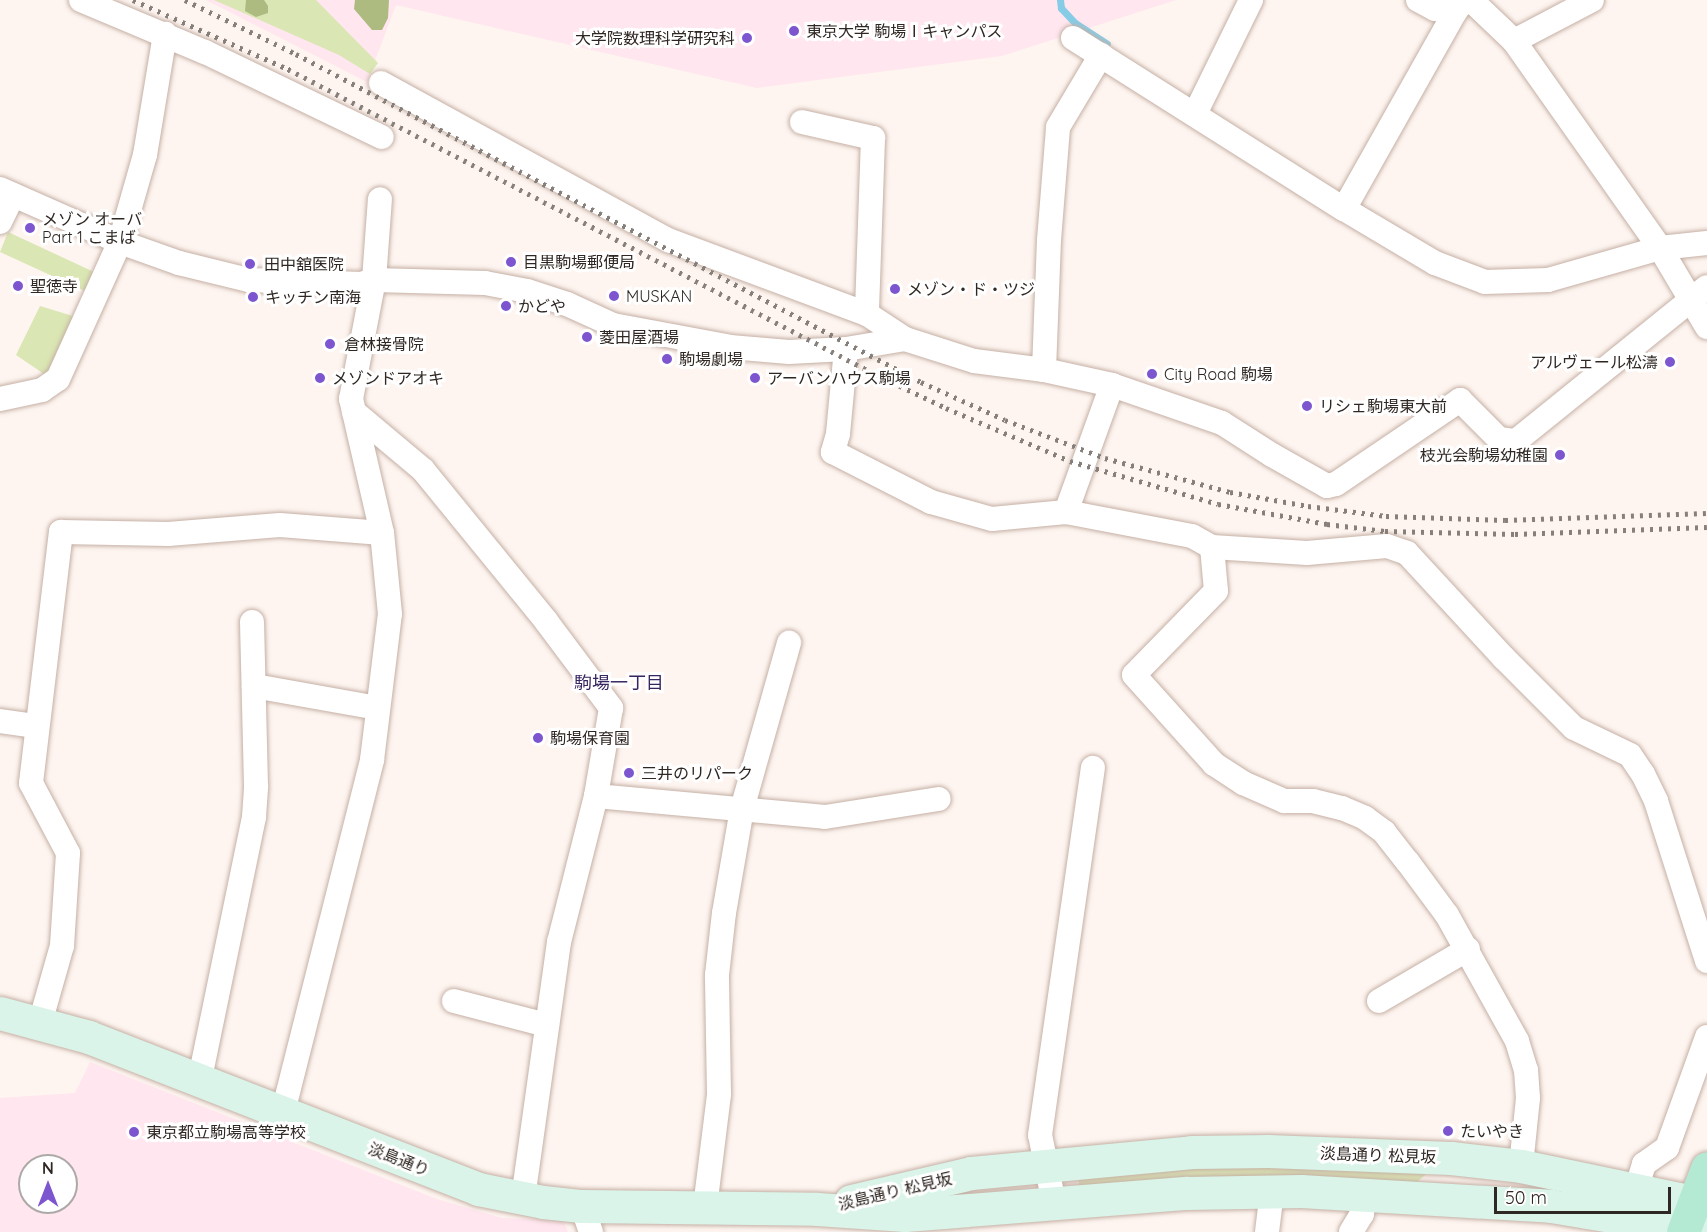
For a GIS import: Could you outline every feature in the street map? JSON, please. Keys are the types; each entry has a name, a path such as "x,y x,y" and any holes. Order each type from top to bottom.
{"main road":[{"name":"淡島通り","path":"0,1013 89,1036 200,1078 437,1174 478,1189 523,1199 586,1219 705,1207 817,1209"},
{"name":"淡島通り 松見坂","path":"817,1209 971,1173 1192,1152 1268,1151 1450,1158 1521,1166 1616,1213"},
{"path":"1695,1219 1707,1168"},
{"name":"淡島通り 松見坂","path":"817,1209 858,1222 905,1215 985,1211 1187,1192 1272,1191 1364,1193 1695,1219"}],"street":[{"path":"81,0 165,34 381,138"},
{"path":"1195,114 1251,0"},
{"path":"1418,0 1435,9 1463,4 1514,41 1659,248 1699,293 1707,327"},
{"path":"1514,41 1592,0"},
{"path":"1344,209 1463,4"},
{"path":"0,399 42,390 58,379 120,242 145,155 165,34"},
{"path":"1073,38 1344,209 1435,263 1485,282 1548,280 1659,248 1707,243"},
{"path":"1044,370 1049,240 1058,127 1101,55"},
{"path":"381,83 668,240 867,314 905,339 974,361 1044,370 1112,385 1222,423 1327,486 1336,484 1460,400 1499,439 1516,441 1699,293"},
{"path":"802,122 873,138 867,314"},
{"path":"0,222 6,192 120,242 179,263 249,280 361,284 374,280 485,283 527,291 567,304 613,325 730,347 789,352 846,349 905,339"},
{"path":"283,1112 372,760 390,614 382,534 351,399 374,280 380,199"},
{"path":"846,349 838,434 833,452 931,502 992,519 1066,512 1192,536 1212,547 1307,554 1387,546 1407,553 1503,657 1574,728 1630,755 1643,774 1656,801 1707,961"},
{"path":"1066,512 1112,385"},
{"path":"354,412 423,470 601,692 611,708 596,796 559,942 523,1199"},
{"path":"40,1023 62,946 68,853 32,783 61,532 168,534 280,525 382,534"},
{"path":"1212,547 1216,591 1134,675 1214,764 1243,783 1284,801 1313,801 1342,808 1365,818 1384,832 1447,915 1517,1041 1526,1070 1528,1098 1521,1166"},
{"path":"200,1078 254,817 256,786 252,622"},
{"path":"705,1207 719,1094 717,975 724,913 742,809 789,643"},
{"path":"254,686 377,708"},
{"path":"0,721 37,726"},
{"path":"1054,1203 1040,1135 1094,768"},
{"path":"596,796 825,817 939,799"},
{"path":"1379,1001 1468,950"},
{"path":"454,1001 547,1025"},
{"path":"1616,1213 1644,1164 1667,1148 1707,1037"},
{"path":"1267,1232 1272,1191"},
{"path":"1351,1232 1362,1214 1364,1193"}],"shaded area":[{"name":"東京大学 駒場Ⅰキャンパス","path":"206,0 1176,0 1002,56 757,88 396,5 367,82"},
{"name":"東京都立駒場高等学校","path":"90,1062 437,1199 502,1218 563,1220 568,1232 0,1232 0,1098 75,1093"}],"green space":[{"path":"214,0 316,0 378,63 370,74 339,55"},
{"path":"246,0 264,0 268,6 268,13 256,17 245,11"},
{"path":"355,0 389,0 388,18 382,30 372,30 354,9"},
{"path":"8,232 94,272 85,291 0,252"},
{"path":"40,306 76,317 47,376 16,355"},
{"path":"1145,1165 1423,1169 1425,1175 1416,1183 1079,1189 1079,1171"}],"waterway":[{"path":"1060,0 1061,8 1075,23 1107,44"}],"railway":[{"path":"133,0 288,69 875,374 946,408 1070,461 1218,504 1327,524 1385,531 1515,534 1707,527"},
{"path":"185,0 296,54 921,382 1005,420 1105,458 1230,492 1308,506 1386,516 1505,520 1707,513"}],"place":[{"name":"東京大学 駒場Ⅰキャンパス","path":"794,31"},
{"name":"大学院数理科学研究科","path":"747,38"},
{"name":"メゾン オーバ Part 1 こまば","path":"30,228"},
{"name":"目黒駒場郵便局","path":"511,262"},
{"name":"田中舘医院","path":"250,264"},
{"name":"聖徳寺","path":"18,286"},
{"name":"メゾン・ド・ツジ","path":"895,289"},
{"name":"MUSKAN","path":"614,296"},
{"name":"キッチン南海","path":"253,297"},
{"name":"かどや","path":"506,306"},
{"name":"菱田屋酒場","path":"587,337"},
{"name":"倉林接骨院","path":"330,344"},
{"name":"駒場劇場","path":"667,359"},
{"name":"アルヴェール松濤","path":"1670,362"},
{"name":"City Road 駒場","path":"1152,374"},
{"name":"メゾンドアオキ","path":"320,378"},
{"name":"アーバンハウス駒場","path":"755,378"},
{"name":"リシェ駒場東大前","path":"1307,406"},
{"name":"枝光会駒場幼稚園","path":"1560,455"},
{"name":"駒場保育園","path":"538,738"},
{"name":"三井のリパーク","path":"629,773"},
{"name":"たいやき","path":"1448,1131"},
{"name":"東京都立駒場高等学校","path":"134,1132"}],"district":[{"name":"駒場一丁目","path":"619,683"}]}
